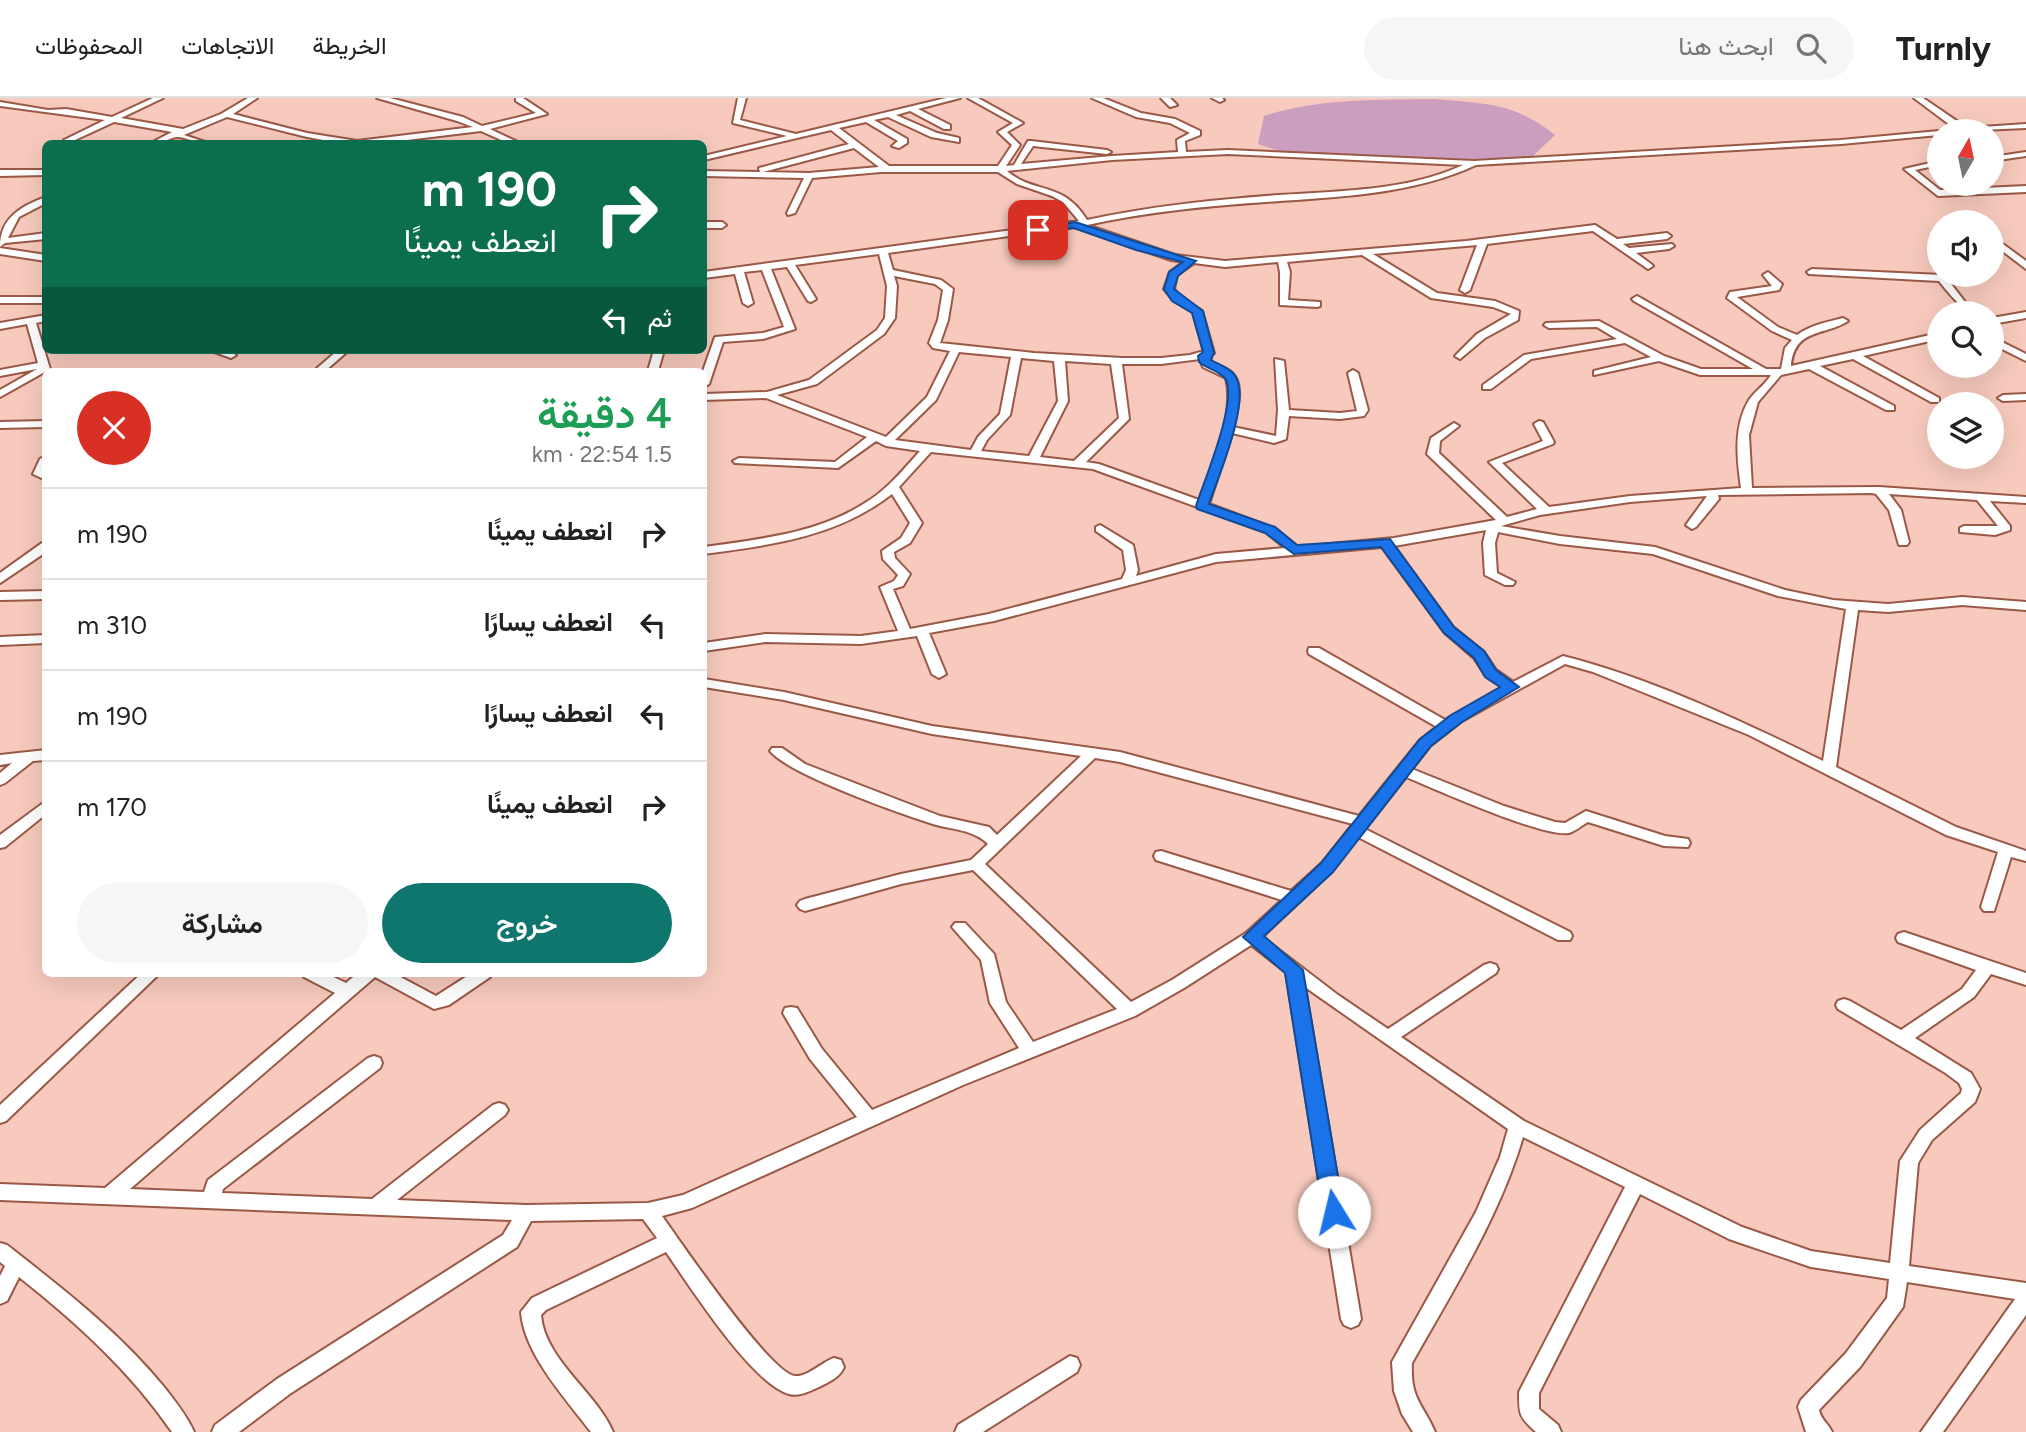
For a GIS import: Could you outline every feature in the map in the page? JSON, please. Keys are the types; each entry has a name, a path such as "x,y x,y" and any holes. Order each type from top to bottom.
{"street":[{"path":"68,140 159,98"},
{"path":"162,140 227,115 253,98"},
{"path":"742,98 736,121 796,136"},
{"path":"865,120 917,98"},
{"path":"707,157 956,98"},
{"path":"972,98 1019,123 1002,132 1015,141 1016,147 1000,169"},
{"path":"1096,98 1139,115 1172,121 1197,133 1181,141 1182,154"},
{"path":"1165,98 1173,105"},
{"path":"1918,98 1947,119"},
{"path":"387,99 460,119 508,140"},
{"path":"376,140 480,129 543,114 519,99"},
{"path":"20,107 35,101"},
{"path":"0,104 48,112 66,111 177,133 196,140"},
{"path":"911,109 947,127"},
{"path":"889,114 934,135 956,140"},
{"path":"227,115 334,140"},
{"path":"865,120 904,141 896,146"},
{"path":"2004,128 2026,126"},
{"path":"832,127 887,169"},
{"path":"707,173 809,176 887,169 1000,169 1120,157 1261,152 1474,163 1841,142 1927,134"},
{"path":"1015,168 1030,143 1110,153 1120,157"},
{"path":"747,174 855,145"},
{"path":"1016,147 1026,148"},
{"path":"2004,157 2026,154"},
{"path":"707,275 1080,224 1176,205 1289,199 1421,183 1474,163"},
{"path":"1927,165 1908,169 1927,184"},
{"path":"1000,169 1004,174 1066,199 1074,206 1080,224 1140,248 1191,261 1240,263 1282,260 1483,242 1595,228 1647,266"},
{"path":"0,173 42,172"},
{"path":"790,213 809,176"},
{"path":"2004,190 2026,189"},
{"path":"0,217 15,215 42,201"},
{"path":"1,245 15,215"},
{"path":"707,225 722,225"},
{"path":"1,245 42,237"},
{"path":"1616,242 1668,241 1628,251"},
{"path":"1465,290 1483,242"},
{"path":"1,245 42,257"},
{"path":"2004,249 2026,266"},
{"path":"707,397 767,395 813,382 881,332 891,308 883,250"},
{"path":"1364,253 1434,296 1495,304 1516,313 1515,318 1481,335 1460,356"},
{"path":"1282,260 1285,272 1283,303 1317,304"},
{"path":"888,272 946,285 949,292 934,343 956,349 1016,356 1059,356 1135,363 1204,356 1209,353 1197,311 1176,298 1169,289 1173,274 1191,261"},
{"path":"789,263 811,299"},
{"path":"707,375 719,339 763,336 790,329 766,267"},
{"path":"739,271 748,303"},
{"path":"1812,272 1937,276 1947,282 1960,301"},
{"path":"1768,275 1777,284 1776,288 1733,294 1732,298 1775,329 1798,340"},
{"path":"1637,299 1762,370"},
{"path":"0,300 42,300"},
{"path":"2004,318 2026,316"},
{"path":"0,327 41,318"},
{"path":"1746,491 1744,432 1753,403 1782,371 1798,340 1814,328 1843,321"},
{"path":"1549,325 1599,324 1660,358 1708,373 1782,371 1927,340"},
{"path":"1488,387 1528,357 1626,340"},
{"path":"2004,346 2026,358"},
{"path":"886,443 932,398 956,349"},
{"path":"44,354 45,367"},
{"path":"323,368 339,354"},
{"path":"1854,355 1927,396"},
{"path":"974,454 1005,415 1016,356"},
{"path":"1033,458 1063,401 1059,356"},
{"path":"1202,506 1229,429 1232,380 1224,372 1210,367 1204,356"},
{"path":"1598,373 1660,358"},
{"path":"1078,463 1124,419 1116,361"},
{"path":"1229,429 1278,441 1284,428 1284,413 1280,405 1279,361"},
{"path":"1808,364 1890,408"},
{"path":"0,373 49,368"},
{"path":"0,394 42,369"},
{"path":"1284,413 1343,416 1360,414 1363,410 1353,373"},
{"path":"767,395 886,443 927,450 1095,466 1270,530 1294,550"},
{"path":"2004,398 2026,397"},
{"path":"1,426 42,424"},
{"path":"1539,424 1549,442 1495,462 1546,511"},
{"path":"1454,426 1435,440 1433,454 1505,522"},
{"path":"739,461 838,465 873,438"},
{"path":"707,549 810,531 857,512 893,486 927,450"},
{"path":"893,486 916,523 906,540 888,551 889,559 904,574 899,583 886,587 906,634"},
{"path":"1879,490 1895,510 1903,542"},
{"path":"707,647 765,638 861,640 906,634 990,618 1216,558 1385,542 1490,527 1546,511 1630,499 1712,492 1879,490 2026,500"},
{"path":"1692,525 1713,499 1712,492"},
{"path":"1964,530 1995,531 2006,528 1980,497"},
{"path":"1490,527 1491,575 1508,582"},
{"path":"1490,527 1577,543 1656,551 1782,593 1852,607 1888,608 1962,601 2026,606"},
{"path":"1100,529 1129,548 1132,570 1127,582"},
{"path":"1385,542 1449,630 1479,655 1491,673 1511,687"},
{"path":"0,579 42,549"},
{"path":"0,596 42,594"},
{"path":"1828,771 1852,607"},
{"path":"922,631 939,674"},
{"path":"0,641 42,639"},
{"path":"1314,651 1446,726"},
{"path":"0,1192 526,1213 648,1211 686,1202 869,1119 1129,1011 1252,937 1327,867 1425,743 1446,726 1559,662 1576,662 1754,732 1951,831 2026,856"},
{"path":"707,683 784,696 932,730 1093,752 1197,775 1360,826 1564,936"},
{"path":"777,751 800,767 890,803 937,820 984,831 998,844"},
{"path":"805,905 901,878 976,864 1093,752"},
{"path":"0,760 42,755"},
{"path":"0,780 29,757"},
{"path":"1404,771 1499,810 1555,827 1567,828 1586,816 1656,839 1683,842"},
{"path":"0,843 42,809"},
{"path":"1989,907 2006,849"},
{"path":"1161,856 1296,898"},
{"path":"976,864 1129,1011"},
{"path":"960,927 988,958 998,1003 1030,1051"},
{"path":"1252,937 1388,1037 1518,1126 1772,1247 1811,1259 2026,1292"},
{"path":"1904,938 2026,979"},
{"path":"1901,1038 1968,993 1987,967"},
{"path":"1388,1037 1490,969"},
{"path":"1294,970 1351,1319"},
{"path":"0,1116 148,977"},
{"path":"318,977 347,991"},
{"path":"108,1197 364,977"},
{"path":"387,977 434,1003 443,1001 478,977"},
{"path":"1822,1432 1812,1424 1808,1407 1853,1360 1896,1301 1896,1272 1909,1161 1926,1135 1969,1097 1971,1089 1958,1073 1844,1005"},
{"path":"791,1013 816,1054 869,1119"},
{"path":"212,1201 214,1185 374,1063"},
{"path":"375,1207 499,1110"},
{"path":"1425,1432 1403,1396 1400,1383 1402,1362 1477,1223 1511,1153 1518,1126"},
{"path":"1551,1432 1529,1413 1529,1392 1636,1184"},
{"path":"648,1211 729,1322 782,1382 795,1386 805,1384 834,1367"},
{"path":"222,1432 284,1386 510,1241 526,1213"},
{"path":"603,1432 540,1344 529,1321 531,1312 539,1304 670,1241"},
{"path":"0,1251 46,1284 104,1334 156,1389 184,1432"},
{"path":"0,1295 16,1264"},
{"path":"1931,1432 2026,1299"},
{"path":"965,1432 1070,1365"}],"shaded area":[{"path":"1435,99 1499,106 1526,116 1555,135 1533,156 1484,162 1288,154 1258,144 1264,116 1285,110 1349,101"}],"route":[{"path":"1038,230 1075,225 1140,248 1191,261 1173,274 1169,289 1172,295 1197,311 1209,353 1204,356 1205,362 1210,367 1228,374 1233,384 1229,429 1202,506 1270,530 1294,550 1385,542 1449,630 1483,659 1491,673 1511,687 1457,718 1425,743 1327,867 1252,937 1294,970 1334,1212"}]}
